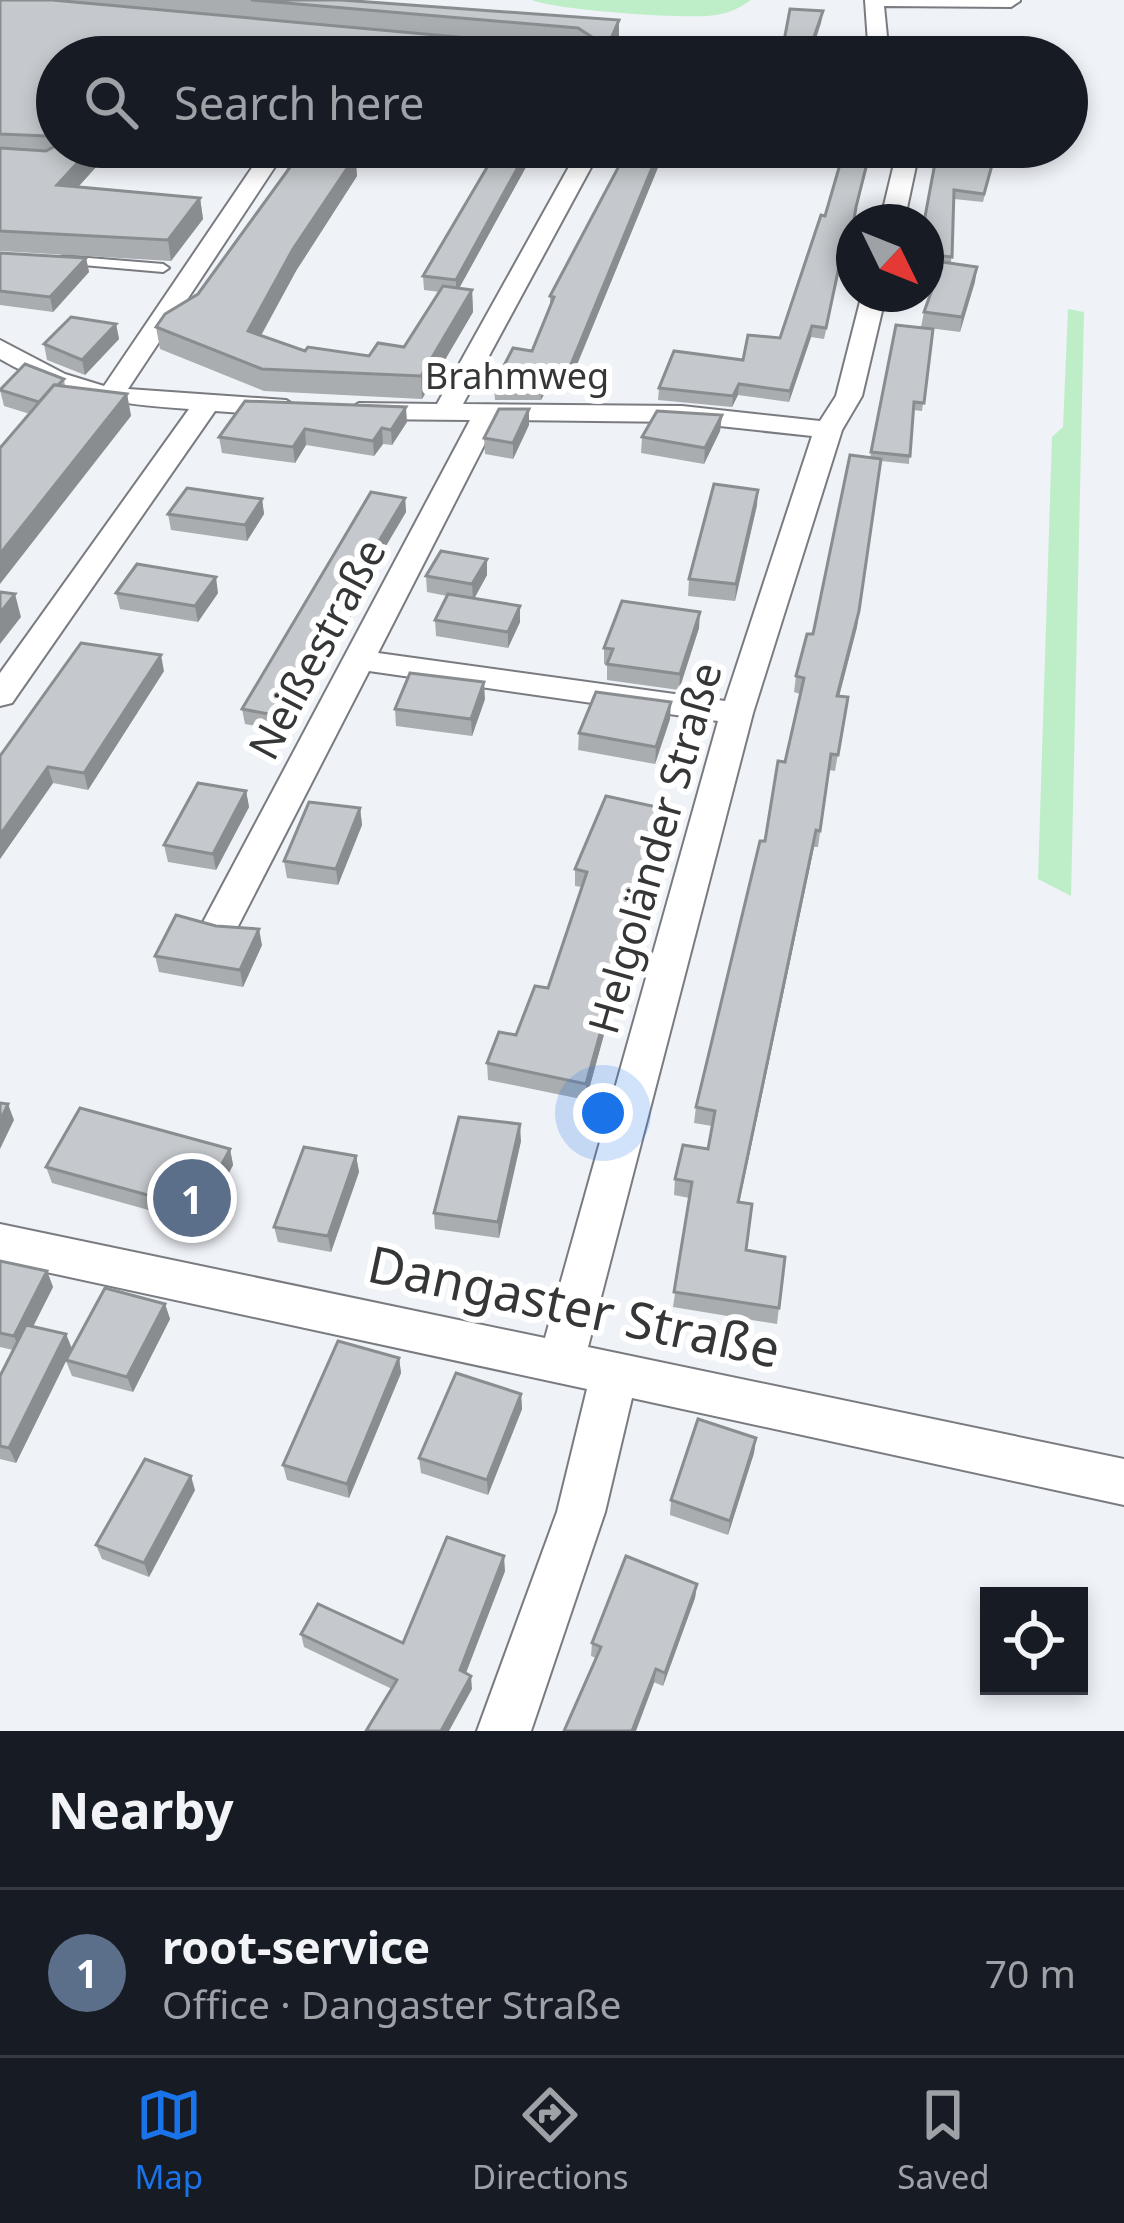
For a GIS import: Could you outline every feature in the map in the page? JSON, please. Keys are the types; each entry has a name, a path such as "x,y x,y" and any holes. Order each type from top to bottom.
{"street":[{"path":"877,36 874,0 1011,2"},
{"path":"110,396 263,168"},
{"path":"446,412 580,168"},
{"path":"896,204 904,168"},
{"name":"Helgoländer Straße","path":"561,1363 737,713 828,430 849,396 870,312"},
{"name":"Brahmweg","path":"0,348 56,380 110,396 319,410 698,414 828,430"},
{"path":"0,696 206,405"},
{"name":"Neißestraße","path":"220,924 488,412"},
{"path":"359,660 737,713"},
{"name":"Dangaster Straße","path":"0,1243 1124,1482"},
{"path":"504,1731 581,1512 614,1374"}],"lane":[{"path":"53,259 163,268"}],"green space":[{"path":"532,0 751,0 730,11 702,16 593,10"},
{"path":"1068,309 1084,312 1071,896 1038,879 1052,437 1063,427"}],"building":[{"path":"0,0 52,0 447,36 36,36 36,136 0,134"},
{"path":"251,0 341,0 619,20 612,36 590,36 578,28"},
{"path":"790,9 823,11 814,36 785,36"},
{"path":"0,148 36,150 36,168 73,168 57,185 200,198 168,240 0,231"},
{"path":"290,168 347,168 293,249 248,331 305,351 308,347 369,356 378,343 404,347 443,286 472,290 421,376 262,369 156,327 165,314 198,294"},
{"path":"487,168 517,168 456,280 423,276"},
{"path":"618,168 652,168 567,374 548,372 541,385 494,385 513,348 532,351 554,297 550,296"},
{"path":"839,168 866,168 857,204 836,204 836,281 826,328 812,326 790,391 739,384 733,396 659,388 674,351 743,360 748,335 780,338 821,215 825,216"},
{"path":"934,168 991,168 984,194 954,190 952,257 944,256 944,204 927,204"},
{"path":"0,253 86,258 50,297 0,291"},
{"path":"944,262 977,267 962,317 924,312 944,312"},
{"path":"71,317 116,324 82,360 44,344"},
{"path":"896,325 933,329 924,403 914,402 910,456 871,452"},
{"path":"25,364 64,379 39,402 0,390"},
{"path":"54,385 127,394 0,554 0,448"},
{"path":"245,401 406,407 391,430 382,428 373,441 305,429 293,447 219,437"},
{"path":"499,409 529,409 513,443 484,438"},
{"path":"657,411 722,415 705,448 642,437"},
{"path":"850,455 881,459 859,611 837,696 848,697 838,755 831,754 820,831 816,830 738,1202 752,1204 746,1250 785,1257 779,1308 674,1292 692,1182 675,1179 683,1145 708,1149 715,1111 696,1107 760,841 765,841 778,761 785,762 804,678 796,676 807,634 813,634"},
{"path":"714,484 758,490 736,584 689,579"},
{"path":"187,488 262,499 245,525 168,514"},
{"path":"371,492 405,498 285,717 242,709"},
{"path":"441,551 487,559 472,584 426,576"},
{"path":"137,564 216,577 195,606 116,593"},
{"path":"0,592 15,594 0,613"},
{"path":"448,594 520,606 508,632 435,620"},
{"path":"622,601 700,612 680,674 607,664 613,649 604,648"},
{"path":"81,643 161,655 84,773 48,767 0,835 0,756"},
{"path":"410,673 484,682 471,719 395,709"},
{"path":"596,692 671,702 656,747 579,733"},
{"path":"198,783 246,791 213,854 164,845"},
{"path":"606,796 675,811 642,884 586,1084 487,1063 499,1032 516,1035 535,986 548,988 587,872 575,869"},
{"path":"309,802 360,808 336,869 284,861"},
{"path":"176,915 216,926 259,929 240,970 155,956"},
{"path":"80,1108 230,1149 198,1209 46,1167"},
{"path":"459,1117 520,1124 498,1222 434,1213"},
{"path":"304,1147 356,1156 328,1236 274,1227"},
{"path":"0,1261 47,1271 14,1336 0,1333"},
{"path":"105,1288 165,1304 127,1377 66,1360"},
{"path":"26,1325 66,1334 9,1448 0,1446 0,1376"},
{"path":"338,1341 399,1358 347,1484 283,1465"},
{"path":"456,1373 521,1394 487,1480 419,1458"},
{"path":"698,1419 756,1438 730,1521 671,1500"},
{"path":"145,1459 191,1476 144,1563 96,1545"},
{"path":"447,1537 504,1556 460,1670 471,1676 441,1731 366,1731 397,1680 301,1634 318,1604 403,1643"},
{"path":"626,1556 697,1584 665,1673 656,1669 632,1731 564,1731 601,1647 592,1643"}],"place":[{"name":"root-service","path":"192,1198"}]}
